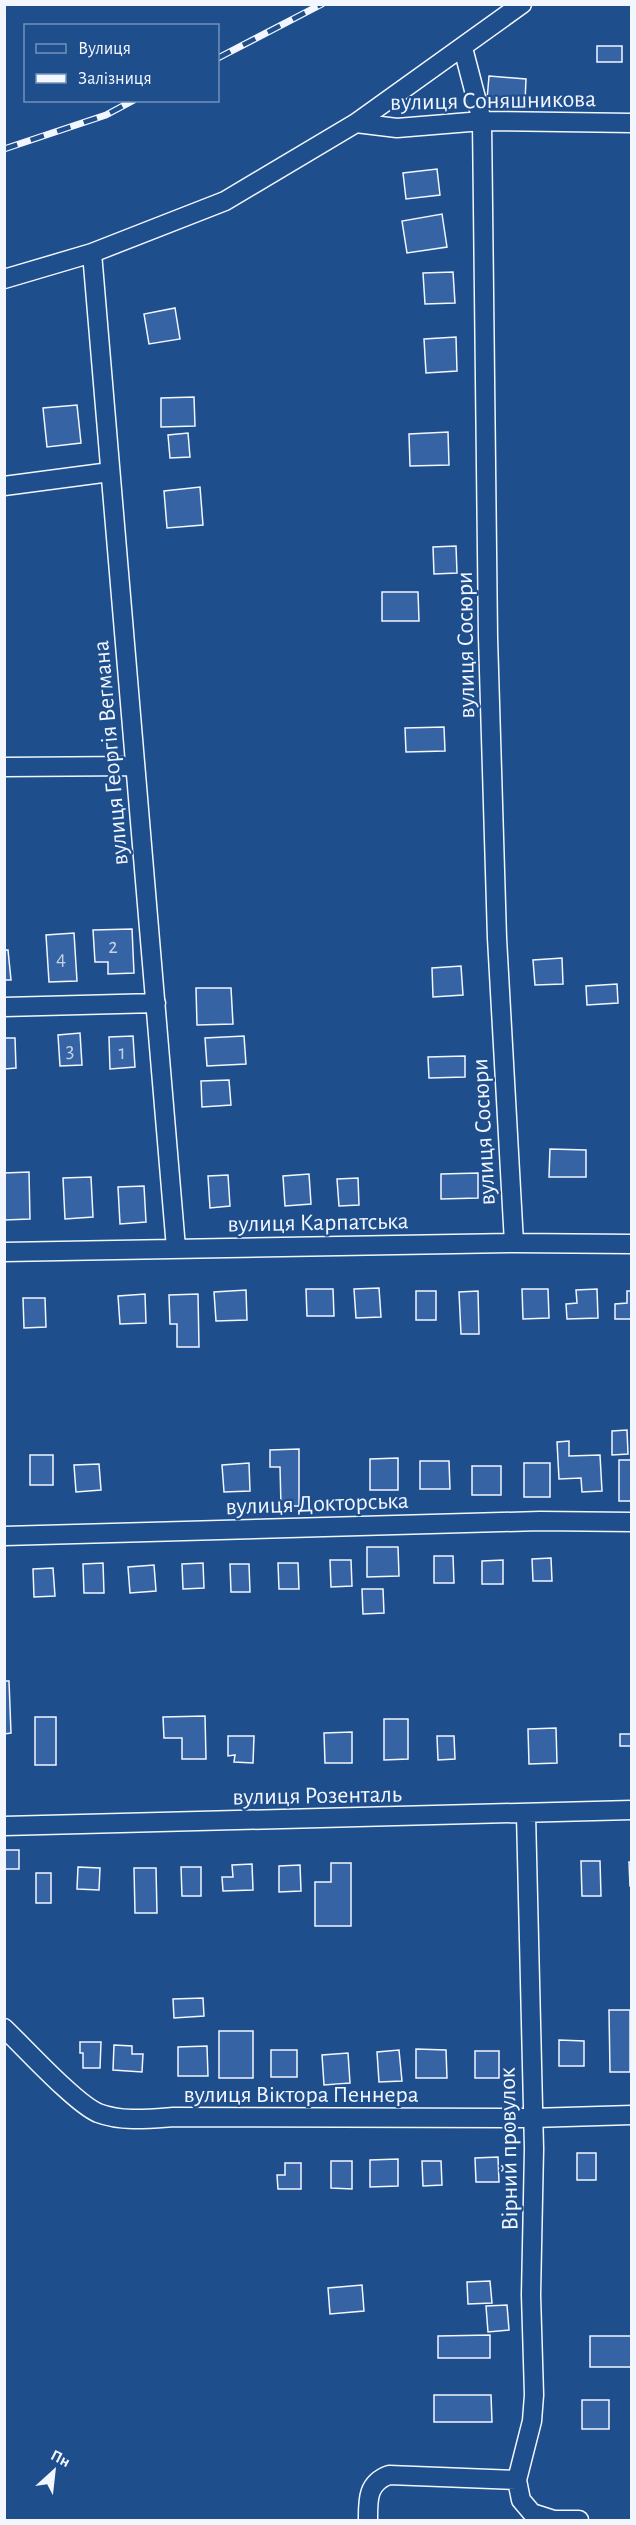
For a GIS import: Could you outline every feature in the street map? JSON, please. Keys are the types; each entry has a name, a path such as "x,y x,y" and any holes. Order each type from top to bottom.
{"street":[{"path":"4,279 92,253 225,201 356,123 522,4"},
{"name":"вулиця Сосюри","path":"463,48 483,121 488,637 497,938 514,1243"},
{"name":"вулиця Соняшникова","path":"356,123 397,128 483,121 632,123"},
{"name":"вулиця Георгія Вегмана","path":"92,253 176,1248"},
{"path":"4,486 110,472"},
{"path":"4,767 135,766"},
{"path":"4,1007 156,1003"},
{"name":"вулиця Карпатська","path":"4,1252 514,1243 632,1244"},
{"name":"вулиця Докторська","path":"4,1536 540,1521 632,1522"},
{"name":"вулиця Розенталь","path":"4,1826 632,1810"},
{"name":"Вірний провулок","path":"517,2480 532,2421 534,2395 531,2295 534,2188 526,1814"},
{"name":"вулиця Віктора Пеннера","path":"4,2028 81,2101 97,2112 130,2120 173,2117 532,2118 632,2115"},
{"path":"368,2520 368,2496 372,2487 378,2479 389,2475 517,2480 521,2500 532,2513 554,2520 579,2520"}],"building":[{"path":"597,46 622,46 622,62 597,62"},
{"path":"489,76 526,79 525,102 487,100"},
{"path":"437,169 440,195 406,199 403,173"},
{"path":"442,214 447,247 407,253 402,221"},
{"path":"453,272 455,303 425,304 423,273"},
{"path":"175,308 180,339 149,344 144,314"},
{"path":"456,337 457,371 426,373 424,339"},
{"path":"194,397 195,426 161,427 161,398"},
{"path":"77,405 81,443 47,447 43,408"},
{"path":"448,432 449,465 410,466 409,434"},
{"path":"188,433 190,457 170,458 168,435"},
{"path":"200,487 203,525 167,528 164,491"},
{"path":"456,546 457,573 434,574 433,547"},
{"path":"382,592 418,592 419,621 382,621"},
{"path":"444,727 445,751 406,752 405,728"},
{"path":"132,929 134,973 108,974 108,962 95,962 93,930"},
{"path":"74,933 77,981 49,982 46,935"},
{"path":"4,950 8,950 11,980 4,980"},
{"path":"562,958 563,984 535,985 533,960"},
{"path":"461,966 463,995 433,997 432,968"},
{"path":"617,984 618,1003 587,1005 586,986"},
{"path":"196,988 231,988 233,1024 197,1025"},
{"path":"80,1033 82,1065 60,1066 58,1035"},
{"path":"133,1036 135,1067 110,1069 109,1037"},
{"path":"244,1036 246,1064 207,1066 205,1038"},
{"path":"4,1038 15,1038 16,1068 4,1069"},
{"path":"465,1056 465,1077 429,1078 428,1057"},
{"path":"229,1080 231,1105 202,1107 201,1081"},
{"path":"550,1149 586,1150 586,1177 549,1177"},
{"path":"29,1172 30,1219 4,1220 4,1173"},
{"path":"478,1173 478,1198 441,1199 441,1174"},
{"path":"309,1174 311,1204 285,1206 283,1176"},
{"path":"228,1175 230,1206 210,1208 208,1176"},
{"path":"91,1177 93,1217 65,1219 63,1178"},
{"path":"358,1178 359,1205 339,1206 337,1179"},
{"path":"144,1186 146,1222 120,1224 118,1187"},
{"path":"379,1288 381,1317 356,1318 354,1289"},
{"path":"306,1289 333,1289 334,1316 307,1316"},
{"path":"522,1289 548,1289 549,1318 523,1319"},
{"path":"597,1289 598,1318 567,1319 566,1304 577,1303 576,1290"},
{"path":"246,1290 247,1320 216,1321 214,1292"},
{"path":"416,1291 436,1291 436,1320 416,1320"},
{"path":"478,1291 479,1334 461,1334 459,1292"},
{"path":"627,1291 632,1291 632,1319 615,1319 615,1304 627,1303"},
{"path":"145,1294 146,1323 120,1324 118,1296"},
{"path":"198,1294 199,1347 177,1347 177,1324 170,1324 169,1295"},
{"path":"23,1298 45,1298 46,1327 24,1328"},
{"path":"627,1430 628,1454 612,1455 612,1431"},
{"path":"569,1441 569,1456 600,1455 602,1491 582,1492 581,1478 559,1479 557,1442"},
{"path":"299,1449 299,1506 281,1506 280,1467 270,1467 270,1450"},
{"path":"30,1455 53,1455 53,1485 30,1485"},
{"path":"398,1458 398,1490 370,1490 370,1459"},
{"path":"619,1460 632,1460 632,1501 619,1501"},
{"path":"420,1461 449,1461 450,1489 420,1489"},
{"path":"249,1463 250,1491 224,1492 222,1465"},
{"path":"524,1463 550,1463 550,1497 524,1497"},
{"path":"99,1464 101,1490 76,1492 74,1465"},
{"path":"472,1466 501,1466 501,1495 472,1495"},
{"path":"367,1547 398,1547 399,1576 367,1577"},
{"path":"434,1556 453,1556 454,1583 434,1583"},
{"path":"551,1558 552,1581 533,1581 532,1559"},
{"path":"330,1560 351,1560 352,1586 331,1587"},
{"path":"503,1560 503,1584 482,1584 482,1561"},
{"path":"103,1563 104,1593 84,1593 83,1564"},
{"path":"203,1563 204,1588 183,1589 182,1564"},
{"path":"278,1563 298,1563 299,1589 279,1589"},
{"path":"230,1564 249,1564 250,1592 231,1592"},
{"path":"154,1565 156,1591 130,1593 128,1567"},
{"path":"53,1568 55,1596 34,1597 33,1569"},
{"path":"362,1589 383,1589 384,1613 363,1614"},
{"path":"4,1681 9,1681 11,1733 4,1734"},
{"path":"205,1716 206,1759 182,1759 182,1738 164,1738 163,1717"},
{"path":"35,1717 56,1717 56,1765 35,1765"},
{"path":"384,1719 408,1719 408,1759 384,1760"},
{"path":"556,1728 557,1763 529,1764 528,1729"},
{"path":"352,1732 352,1763 325,1763 324,1733"},
{"path":"620,1734 632,1734 632,1758 631,1746 620,1746"},
{"path":"228,1736 254,1736 253,1763 234,1762 235,1755 228,1756"},
{"path":"437,1736 454,1736 455,1759 438,1760"},
{"path":"4,1850 19,1850 19,1869 4,1869"},
{"path":"581,1861 600,1861 601,1896 582,1896"},
{"path":"629,1862 632,1862 632,1886 630,1886"},
{"path":"331,1863 351,1863 351,1926 315,1926 315,1882 331,1882"},
{"path":"252,1864 253,1890 223,1891 222,1877 233,1877 232,1865"},
{"path":"300,1865 301,1891 279,1892 279,1866"},
{"path":"78,1867 100,1868 99,1890 77,1889"},
{"path":"181,1867 201,1867 201,1896 182,1896"},
{"path":"134,1868 156,1868 157,1913 135,1913"},
{"path":"36,1873 51,1873 51,1903 36,1903"},
{"path":"203,1998 204,2016 174,2018 173,1999"},
{"path":"609,2010 630,2010 630,2072 610,2072"},
{"path":"219,2031 253,2031 253,2078 219,2078"},
{"path":"559,2040 584,2041 584,2066 559,2066"},
{"path":"80,2042 101,2042 100,2068 83,2068"},
{"path":"114,2045 132,2046 132,2054 143,2054 142,2072 113,2070"},
{"path":"207,2046 208,2076 178,2076 178,2047"},
{"path":"416,2049 446,2050 447,2078 416,2078"},
{"path":"271,2050 297,2050 297,2077 271,2077"},
{"path":"399,2050 402,2081 379,2082 377,2052"},
{"path":"475,2051 499,2051 499,2078 475,2078"},
{"path":"348,2053 350,2083 324,2085 322,2055"},
{"path":"577,2153 596,2153 596,2180 577,2180"},
{"path":"498,2157 499,2182 476,2182 475,2158"},
{"path":"398,2159 398,2186 370,2187 370,2160"},
{"path":"331,2161 352,2161 352,2189 331,2188"},
{"path":"422,2161 441,2161 442,2185 423,2186"},
{"path":"285,2163 301,2163 301,2189 278,2189 277,2175 285,2175"},
{"path":"490,2281 492,2303 468,2304 467,2282"},
{"path":"362,2285 364,2311 330,2314 328,2288"},
{"path":"507,2305 509,2330 488,2332 486,2306"},
{"path":"490,2335 490,2358 438,2358 438,2336"},
{"path":"590,2336 632,2336 632,2367 590,2367"},
{"path":"434,2395 491,2395 492,2422 434,2422"},
{"path":"582,2400 609,2400 609,2429 582,2429"}],"railway":[{"path":"219,57 322,4"},
{"path":"4,149 106,115 130,102"}]}
